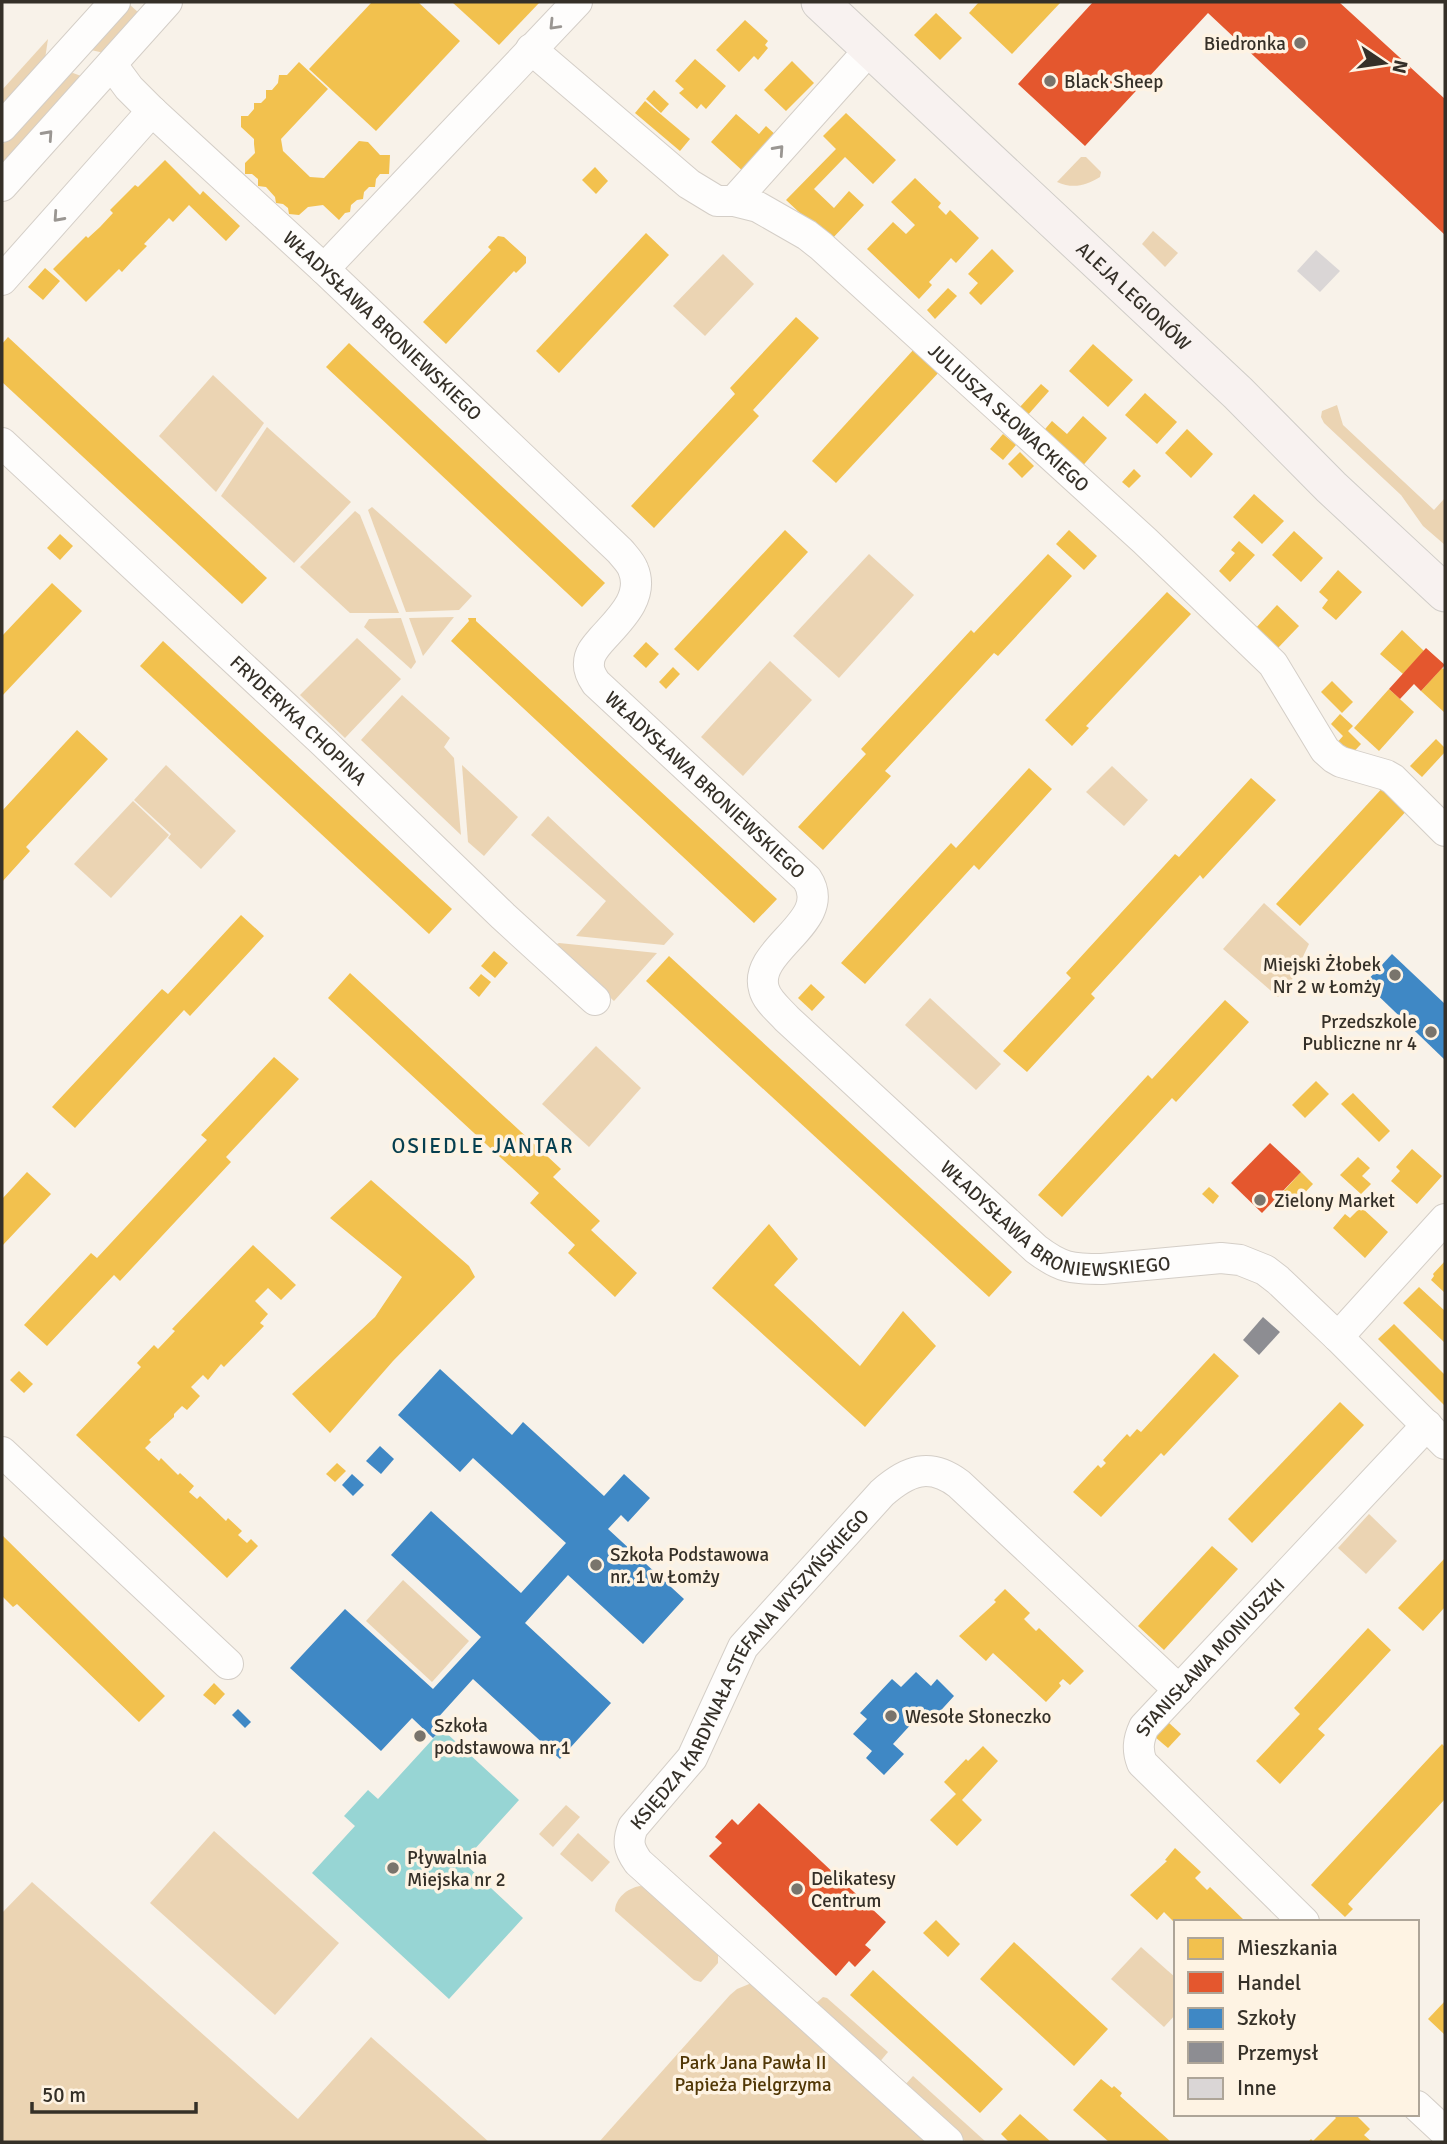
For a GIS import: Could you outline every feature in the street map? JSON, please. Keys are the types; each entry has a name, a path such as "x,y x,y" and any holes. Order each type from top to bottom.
{"main road":[{"name":"ALEJA LEGIONÓW","path":"820,2 1238,393 1331,487 1445,593"}],"street":[{"path":"2,127 115,2"},
{"path":"2,186 167,2"},
{"path":"324,269 577,2"},
{"path":"734,201 870,48"},
{"name":"JULIUSZA SŁOWACKIEGO","path":"531,49 689,184 718,201 734,201 758,207 821,246 1145,541 1273,664 1325,750 1334,758 1393,779 1445,831"},
{"name":"WŁADYSŁAWA BRONIEWSKIEGO","path":"112,65 129,89 324,269 620,551 633,568 636,583 634,596 628,610 593,650 589,662 590,672 596,683 812,887 814,894 805,918 765,967 764,990 787,1019 1036,1250 1056,1263 1081,1269 1102,1269 1221,1258 1240,1260 1265,1270 1338,1337 1436,1435"},
{"path":"2,280 152,111"},
{"name":"FRYDERYKA CHOPINA","path":"2,443 595,1000"},
{"path":"1338,1337 1445,1219"},
{"name":"STANISŁAWA MONIUSZKI","path":"1302,1920 1142,1763 1138,1747 1143,1730 1179,1690 1436,1435"},
{"path":"2,1452 228,1664"},
{"name":"KSIĘDZA KARDYNAŁA STEFANA WYSZYŃSKIEGO","path":"948,2142 638,1862 630,1850 628,1838 633,1827 692,1758 743,1647 882,1493 904,1476 915,1472 939,1473 959,1484 1179,1690"},
{"path":"1419,2108 1445,2132"}],"green space":[{"path":"129,4 140,14 104,53 91,50"},
{"path":"48,39 45,59 2,109 2,90"},
{"path":"73,73 81,76 2,166 2,145 65,75"},
{"path":"1081,157 1086,157 1101,172 1100,177 1079,186 1057,182"},
{"path":"1153,231 1178,253 1165,267 1142,244"},
{"path":"723,254 754,284 705,336 673,306"},
{"path":"213,375 264,423 216,492 159,436"},
{"path":"1337,405 1343,425 1434,510 1444,499 1445,545 1423,526 1401,495 1324,423 1322,411"},
{"path":"267,427 351,502 294,563 221,496"},
{"path":"372,507 472,596 459,610 406,612 368,510"},
{"path":"355,511 360,515 399,613 350,613 300,567"},
{"path":"869,554 914,595 839,678 793,636"},
{"path":"454,617 423,656 409,618"},
{"path":"401,618 416,662 411,669 364,627 369,619"},
{"path":"357,638 401,679 345,738 300,695"},
{"path":"770,661 812,700 743,776 701,737"},
{"path":"402,695 450,738 444,747 454,758 461,835 361,740"},
{"path":"166,765 236,831 201,869 168,838 171,834 134,800"},
{"path":"462,765 518,817 484,856 468,842"},
{"path":"1112,766 1148,800 1124,826 1086,792"},
{"path":"133,801 169,835 111,898 74,864"},
{"path":"548,816 674,934 664,945 576,936 606,901 531,835"},
{"path":"1264,903 1309,944 1291,982 1278,997 1223,949"},
{"path":"559,943 657,953 614,1001 553,946"},
{"path":"930,998 1001,1064 976,1090 905,1025"},
{"path":"596,1046 641,1088 589,1147 542,1104"},
{"path":"1369,1514 1397,1541 1366,1574 1338,1548"},
{"path":"403,1580 469,1641 432,1682 366,1621"},
{"path":"566,1805 580,1817 553,1847 539,1834"},
{"path":"214,1831 339,1943 275,2015 150,1903"},
{"path":"578,1833 610,1862 592,1882 560,1854"},
{"path":"32,1882 298,2119 371,2037 489,2142 2,2142 2,1913"},
{"path":"640,1886 650,1888 718,1950 718,1963 701,1982 694,1980 615,1911 623,1894"},
{"path":"1141,1947 1174,1976 1174,2016 1164,2027 1111,1979"},
{"name":"Park Jana Pawła II Papieża Pielgrzyma","path":"754,1982 934,2142 599,2142 730,1995"},
{"path":"823,1997 888,2052 878,2064 814,2005"},
{"path":"913,2076 986,2142 966,2142 904,2086"}],"water":[{"name":"Pływalnia Miejska nr 2","path":"442,1729 519,1800 463,1862 523,1918 449,1999 312,1873 355,1826 344,1816 368,1790 378,1799"}],"building: Mieszkania":[{"path":"372,2 418,2 460,41 376,131 309,69"},
{"path":"452,2 540,2 499,45"},
{"path":"979,2 1061,2 1012,54 969,13"},
{"path":"936,13 962,38 940,60 914,35"},
{"path":"745,20 768,41 765,45 768,48 758,60 754,56 739,72 716,50"},
{"path":"695,59 726,86 706,109 701,104 697,109 679,93 684,89 675,81"},
{"path":"792,61 814,83 786,111 764,90"},
{"path":"299,62 328,89 281,139 283,151 310,177 324,178 359,141 368,142 380,155 390,155 389,174 380,174 375,187 369,187 364,192 363,199 351,205 350,212 345,213 339,220 323,205 308,207 299,215 289,214 288,208 276,203 275,197 266,187 258,186 258,179 252,174 245,174 245,163 255,153 254,139 241,127 241,116 248,116 254,109 254,103 261,103 266,98 266,90 272,90 278,83 279,75 287,75"},
{"path":"654,90 669,104 661,113 646,99"},
{"path":"645,101 690,139 680,151 635,113"},
{"path":"846,113 896,160 873,184 845,157 814,189 834,208 849,191 864,205 830,241 786,200 836,149 823,136"},
{"path":"736,114 759,134 766,126 778,137 745,173 711,142"},
{"path":"165,160 200,195 203,191 240,226 226,241 189,205 173,222 169,218 122,272 119,269 86,302 53,269 86,236 88,238 100,227 113,213 110,210 135,185 138,187"},
{"path":"595,167 608,181 596,194 582,180"},
{"path":"915,178 941,203 938,207 946,215 950,210 979,238 956,263 951,258 929,282 932,285 919,299 867,249 893,222 906,234 915,225 891,202"},
{"path":"646,233 669,255 559,373 536,351"},
{"path":"498,236 504,237 526,257 526,263 516,273 514,271 446,344 423,322 491,250 488,247"},
{"path":"992,249 1014,271 981,305 969,293 978,283 968,274"},
{"path":"45,268 60,281 43,300 28,287"},
{"path":"948,288 957,296 935,319 927,310"},
{"path":"796,317 819,338 753,410 759,416 654,528 631,506 735,394 730,388"},
{"path":"8,337 267,578 242,604 2,382 2,344"},
{"path":"349,343 605,583 582,607 326,367"},
{"path":"1093,344 1133,380 1108,407 1069,371"},
{"path":"915,348 940,371 836,483 812,461"},
{"path":"1041,384 1049,391 1027,416 1019,408"},
{"path":"1145,393 1177,422 1157,444 1125,415"},
{"path":"1083,416 1107,438 1079,470 1040,435 1052,421 1067,434"},
{"path":"1187,429 1213,454 1191,478 1165,453"},
{"path":"1003,434 1016,445 1003,460 990,449"},
{"path":"1020,452 1034,466 1022,478 1008,464"},
{"path":"1134,469 1141,476 1129,488 1122,482"},
{"path":"1254,494 1284,521 1262,544 1233,517"},
{"path":"785,530 808,552 698,671 674,649"},
{"path":"1069,530 1097,556 1084,570 1056,544"},
{"path":"1294,531 1323,558 1301,582 1272,555"},
{"path":"60,534 73,546 60,560 47,548"},
{"path":"1239,541 1255,555 1230,582 1219,571 1235,553 1231,550"},
{"path":"1048,554 1072,576 998,656 994,653 885,771 891,776 823,850 798,827 866,754 861,749 971,630 974,633"},
{"path":"1338,570 1362,592 1336,620 1322,608 1328,600 1319,592"},
{"path":"52,583 82,611 2,696 2,636"},
{"path":"1167,592 1191,614 1086,726 1089,728 1072,746 1045,720"},
{"path":"1277,605 1299,626 1276,650 1254,630"},
{"path":"468,618 476,618 476,621 777,899 754,923 451,641 469,621"},
{"path":"1402,630 1424,651 1403,674 1380,654"},
{"path":"163,641 452,909 429,934 140,666"},
{"path":"646,642 659,654 646,668 633,656"},
{"path":"673,667 680,674 666,689 659,682"},
{"path":"1442,668 1445,670 1445,713 1421,691"},
{"path":"1332,681 1353,702 1342,713 1321,692"},
{"path":"1389,689 1414,712 1379,751 1354,728"},
{"path":"1340,714 1353,726 1348,731 1361,744 1348,758 1335,745 1343,736 1331,724"},
{"path":"77,730 108,759 26,847 30,851 2,882 2,811"},
{"path":"1436,739 1445,748 1445,752 1422,777 1410,766"},
{"path":"1029,768 1052,789 979,870 974,865 865,984 841,963 951,843 956,848"},
{"path":"1251,778 1276,800 1203,879 1200,875 1091,994 1095,998 1027,1072 1003,1051 1071,978 1066,973 1175,854 1179,857"},
{"path":"1386,784 1410,807 1300,926 1276,904"},
{"path":"241,915 264,936 190,1016 184,1010 75,1128 52,1107 162,989 168,994"},
{"path":"494,951 508,963 495,978 481,966"},
{"path":"669,956 1012,1272 989,1297 646,981"},
{"path":"350,973 561,1169 553,1177 600,1221 591,1230 637,1273 615,1297 568,1253 575,1245 530,1203 539,1193 328,998"},
{"path":"481,974 491,982 479,997 469,988"},
{"path":"811,984 825,997 812,1011 798,998"},
{"path":"1225,1000 1249,1022 1176,1102 1172,1098 1062,1217 1038,1195 1148,1075 1152,1079"},
{"path":"274,1057 299,1079 226,1157 231,1162 120,1281 114,1275 47,1346 24,1325 91,1253 97,1258 207,1140 201,1135"},
{"path":"1316,1081 1329,1094 1305,1118 1292,1105"},
{"path":"1353,1093 1390,1131 1379,1142 1341,1104"},
{"path":"1412,1149 1442,1176 1417,1204 1391,1181 1400,1171 1396,1167"},
{"path":"1358,1157 1370,1168 1362,1176 1371,1184 1361,1194 1340,1175"},
{"path":"27,1172 51,1194 2,1246 2,1199"},
{"path":"1301,1172 1313,1184 1294,1204 1282,1193"},
{"path":"371,1180 469,1266 475,1277 393,1361 330,1433 292,1394 375,1317 402,1277 330,1218"},
{"path":"1209,1187 1219,1196 1213,1204 1202,1194"},
{"path":"1361,1207 1388,1232 1365,1258 1333,1228 1345,1214 1350,1218"},
{"path":"769,1224 798,1259 774,1285 860,1366 903,1311 936,1346 865,1427 712,1288"},
{"path":"253,1245 296,1285 281,1300 268,1288 255,1301 268,1314 260,1323 264,1326 224,1367 221,1364 208,1380 203,1375 191,1387 200,1396 187,1410 182,1406 149,1440 151,1442 145,1448 194,1486 189,1492 197,1499 200,1496 226,1521 228,1518 242,1531 238,1535 247,1543 251,1539 258,1546 227,1578 76,1435 141,1367 137,1363 154,1345 158,1349 175,1331 172,1329"},
{"path":"1445,1261 1445,1293 1431,1280"},
{"path":"1419,1287 1445,1311 1445,1343 1403,1303"},
{"path":"1394,1324 1445,1375 1445,1406 1378,1339"},
{"path":"1214,1353 1239,1376 1164,1456 1161,1453 1101,1517 1073,1492 1098,1465 1101,1468 1106,1463 1103,1460 1127,1434 1130,1437 1137,1429 1141,1432"},
{"path":"19,1371 33,1384 24,1393 10,1380"},
{"path":"1340,1402 1364,1425 1252,1543 1228,1519"},
{"path":"337,1463 346,1471 335,1482 326,1474"},
{"path":"2,1535 165,1696 139,1722 17,1604 13,1607 2,1596"},
{"path":"1212,1546 1238,1569 1164,1650 1138,1626"},
{"path":"1445,1558 1445,1607 1423,1631 1398,1608"},
{"path":"1005,1589 1030,1613 1024,1619 1036,1631 1039,1628 1084,1671 1070,1685 1063,1679 1059,1683 1061,1686 1046,1702 993,1653 986,1661 959,1636 996,1602 994,1600"},
{"path":"1368,1628 1391,1650 1318,1729 1325,1735 1280,1784 1256,1761 1300,1714 1294,1708"},
{"path":"214,1683 225,1694 215,1705 203,1695"},
{"path":"1168,1722 1181,1734 1168,1748 1155,1737"},
{"path":"1442,1744 1445,1747 1445,1799 1348,1904 1353,1909 1345,1917 1311,1885"},
{"path":"983,1746 998,1761 962,1800 982,1820 957,1846 930,1820 956,1794 944,1782"},
{"path":"1175,1848 1201,1872 1195,1878 1207,1890 1210,1887 1244,1920 1174,1922 1164,1912 1157,1920 1130,1895 1167,1861 1165,1860"},
{"path":"936,1920 960,1944 948,1957 923,1933"},
{"path":"1014,1942 1108,2029 1074,2066 980,1979"},
{"path":"873,1970 1003,2089 980,2113 850,1995"},
{"path":"1445,2001 1445,2035 1428,2019"},
{"path":"1101,2079 1122,2093 1120,2096 1171,2142 1109,2142 1073,2110"},
{"path":"1020,2114 1051,2142 1009,2142 1001,2134"},
{"path":"1334,2116 1357,2116 1370,2129 1364,2135 1372,2142 1308,2142 1311,2139 1313,2141 1336,2118"}],"building: Handel":[{"path":"1093,2 1339,2 1445,99 1445,235 1208,13 1085,146 1018,84"},
{"path":"1426,648 1445,665 1421,691 1414,684 1400,699 1389,689"},
{"path":"1270,1143 1301,1172 1262,1213 1231,1183"},
{"name":"Delikatesy Centrum","path":"759,1803 886,1922 865,1945 871,1950 855,1967 849,1961 836,1976 709,1856 722,1843 715,1837 732,1819 738,1825"}],"building: Szkoły":[{"name":"Przedszkole Publiczne nr 4","path":"1392,954 1445,1004 1445,1060 1365,983"},
{"name":"Szkoła Podstawowa nr. 1 w Łomży","path":"440,1369 512,1435 523,1422 604,1496 624,1474 650,1498 628,1522 621,1515 608,1529 684,1599 643,1644 568,1575 525,1623 611,1703 560,1759 473,1679 434,1722 442,1729 433,1738 412,1718 381,1751 290,1668 345,1609 433,1689 481,1637 391,1555 431,1511 521,1593 566,1543 473,1458 460,1472 398,1415"},
{"path":"380,1446 394,1459 381,1474 366,1461"},
{"path":"352,1474 364,1485 353,1496 342,1485"},
{"name":"Wesołe Słoneczko","path":"916,1672 931,1686 937,1679 954,1696 934,1718 925,1709 893,1744 904,1754 884,1775 866,1758 872,1751 853,1734 867,1719 860,1713 892,1679 901,1687"},
{"path":"238,1709 251,1722 245,1728 232,1715"}],"building: Przemysł":[{"path":"1263,1317 1280,1332 1259,1355 1243,1340"}],"building: Inne":[{"path":"1316,250 1340,271 1320,292 1297,271"}],"place":[{"name":"Biedronka","path":"1300,43"},
{"name":"Black Sheep","path":"1050,81"},
{"name":"Miejski Żłobek Nr 2 w Łomży","path":"1395,975"},
{"name":"Przedszkole Publiczne nr 4","path":"1431,1032"},
{"name":"Zielony Market","path":"1260,1200"},
{"name":"Szkoła Podstawowa nr. 1 w Łomży","path":"596,1565"},
{"name":"Wesołe Słoneczko","path":"891,1716"},
{"name":"Szkoła podstawowa nr 1","path":"420,1736"},
{"name":"Pływalnia Miejska nr 2","path":"393,1868"},
{"name":"Delikatesy Centrum","path":"797,1889"}],"district":[{"name":"OSIEDLE JANTAR","path":"483,1146"}]}
